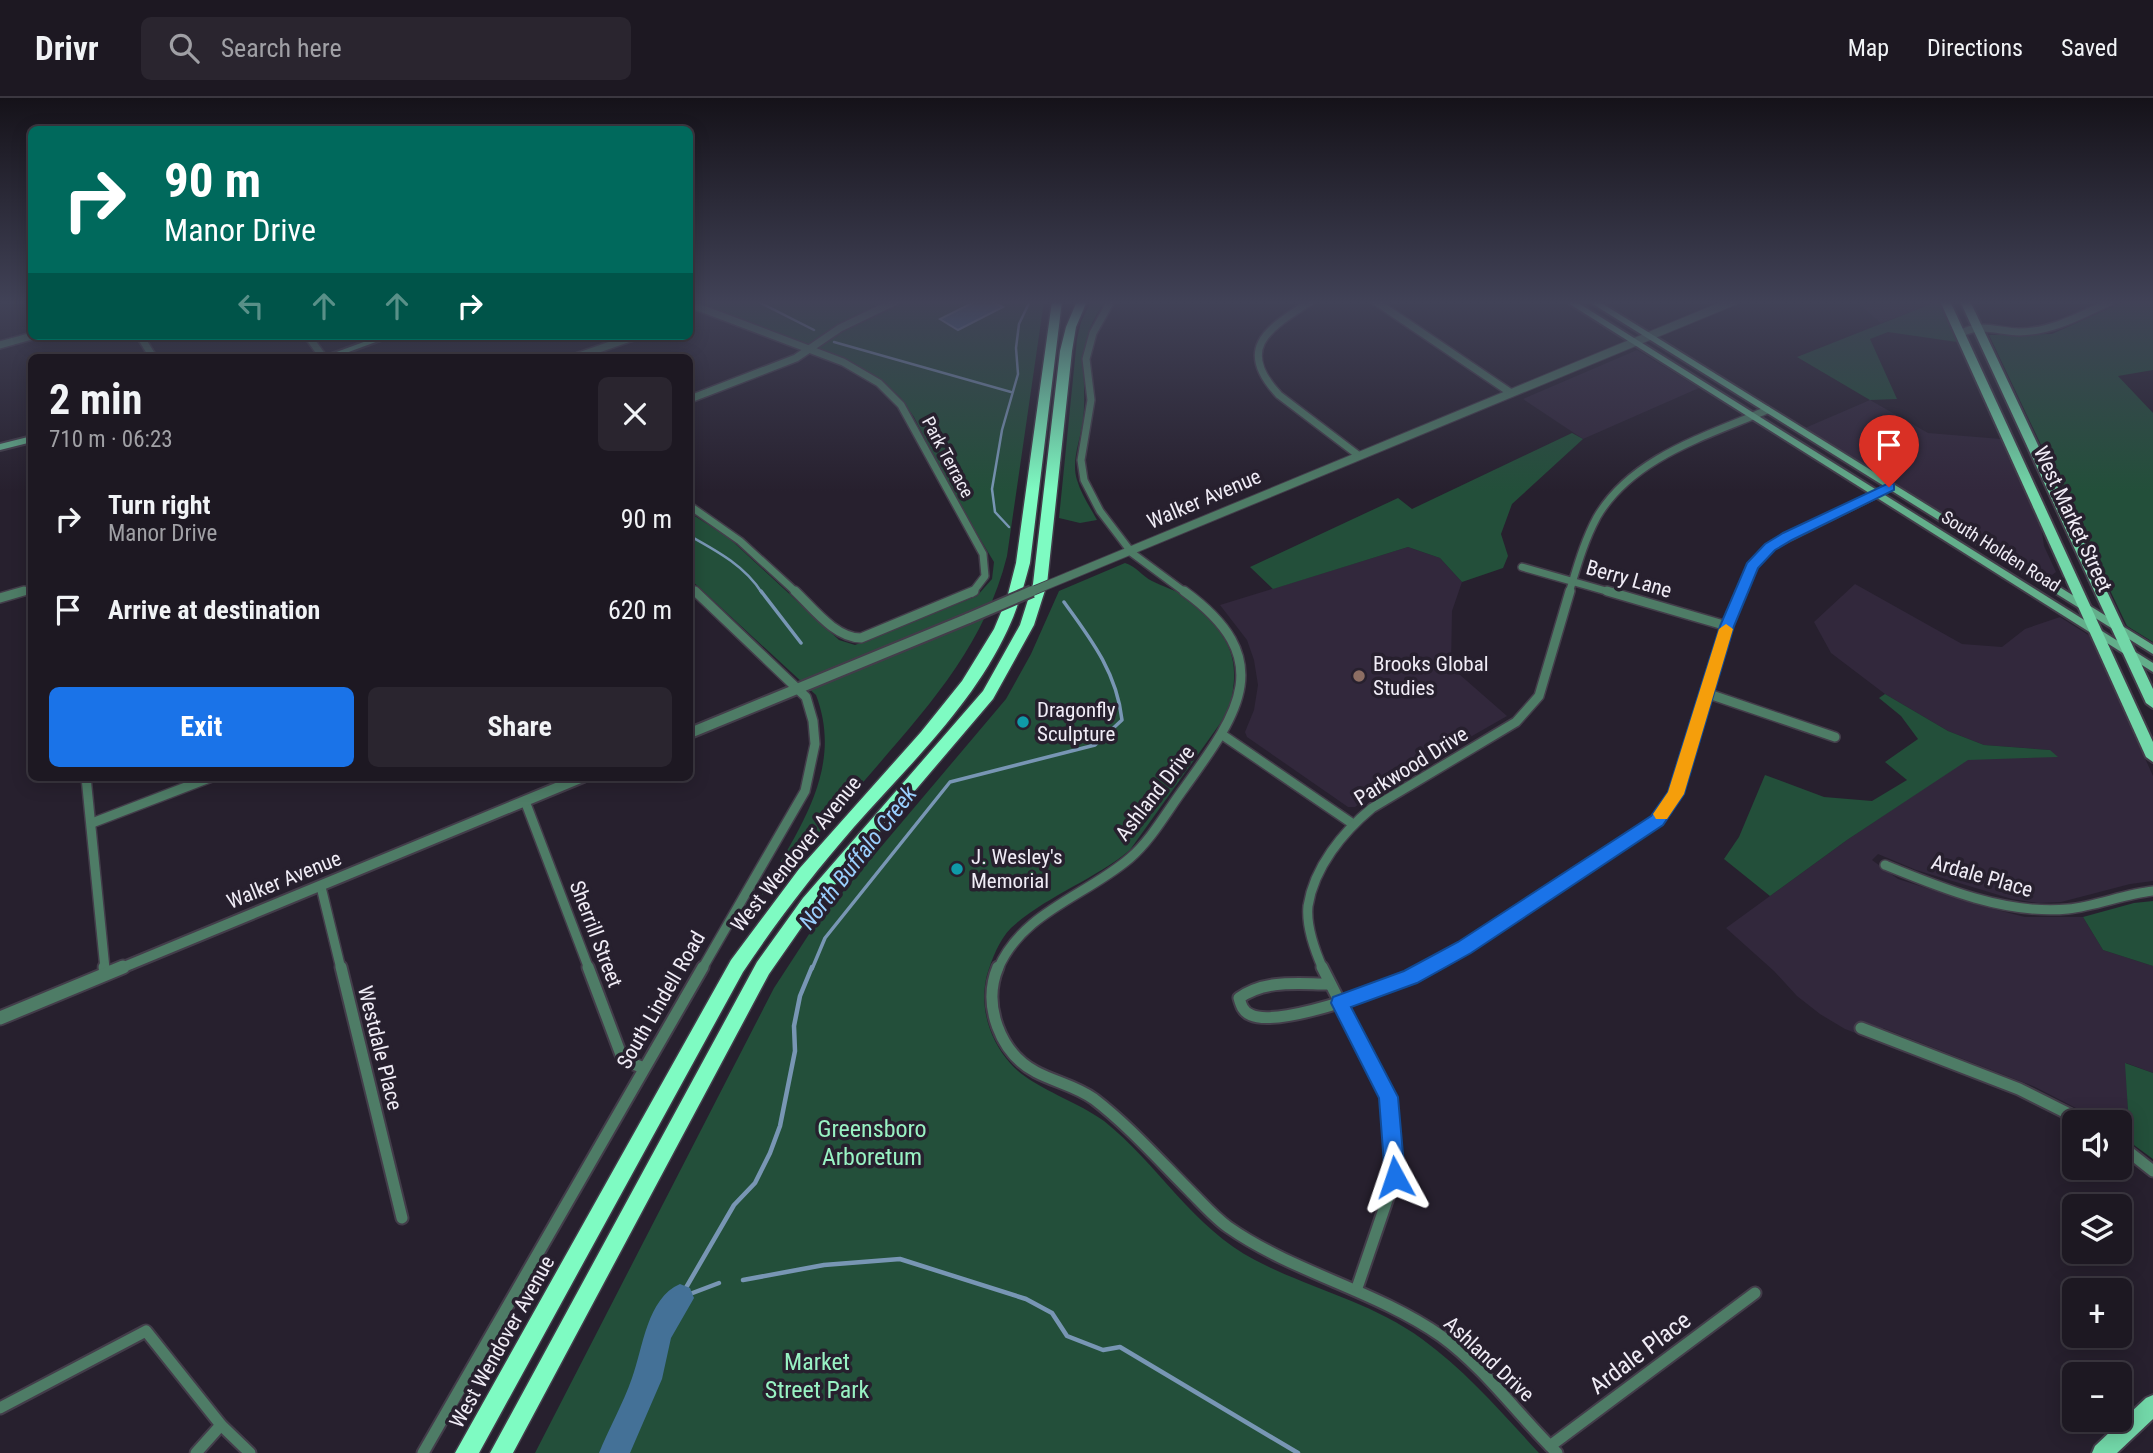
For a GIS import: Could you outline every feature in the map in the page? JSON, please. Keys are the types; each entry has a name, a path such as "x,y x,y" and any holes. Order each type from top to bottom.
{"highway":[{"name":"West Wendover Avenue","path":"466,1453 752,943 801,880 959,700 1001,632 1023,563 1049,364"},
{"name":"West Wendover Avenue","path":"501,1453 763,968 809,903 963,727 988,695 1015,649 1027,625 1040,584 1065,364"}],"main road":[{"name":"South Holden Road","path":"1669,364 2153,667"},
{"name":"South Holden Road","path":"1695,364 2153,650"},
{"name":"West Market Street","path":"1975,364 2153,757"},
{"name":"West Market Street","path":"1995,364 2153,703"},
{"path":"0,447 28,440"},
{"path":"2102,1453 2153,1405"}],"street":[{"path":"693,398 774,364"},
{"name":"Park Terrace","path":"693,508 740,541 850,638 861,638 971,594 983,583 987,573 982,554 901,405 879,383 845,364"},
{"name":"Ashland Drive","path":"1085,364 1091,396 1080,455 1084,481 1130,552 1143,564 1192,594 1226,629 1239,657 1242,690 1224,736 1134,855 1106,878 1049,910 1018,934 999,964 991,1002 994,1019 1018,1059 1033,1070 1087,1094 1116,1118 1228,1228 1275,1255 1357,1288 1401,1310 1446,1340 1553,1450"},
{"path":"1259,364 1261,373 1276,392 1358,456"},
{"path":"1469,364 1511,393"},
{"name":"Walker Avenue","path":"693,732 1582,364"},
{"name":"Parkwood Drive","path":"1357,1288 1395,1177 1388,1097 1329,984 1314,948 1308,907 1322,864 1353,824 1396,792 1516,722 1529,709 1539,696 1584,544 1598,516 1615,492 1634,473 1653,460 1767,410"},
{"path":"1329,984 1263,986 1247,991 1239,999 1240,1006 1247,1014 1258,1018 1340,1003 1410,977 1464,947 1657,820 1675,794 1727,626 1752,566 1770,547 1889,487"},
{"name":"Berry Lane","path":"1522,566 1727,626"},
{"path":"0,598 28,590"},
{"name":"South Lindell Road","path":"423,1453 805,791 813,770 816,737 814,716 799,687 694,595"},
{"path":"1706,693 1835,737"},
{"path":"1224,736 1353,824"},
{"path":"87,781 105,973"},
{"path":"92,823 202,781"},
{"name":"Walker Avenue","path":"0,1018 573,781"},
{"name":"Sherrill Street","path":"525,801 623,1060 644,1068"},
{"name":"Ardale Place","path":"1885,865 2003,905 2040,912 2082,908 2116,897 2153,891"},
{"name":"Westdale Place","path":"321,887 402,1218"},
{"path":"1861,1028 2019,1089 2062,1110"},
{"path":"2132,1154 2153,1171"},
{"name":"Ardale Place","path":"1553,1450 1755,1293"},
{"path":"0,1408 146,1331 221,1425 250,1453"},
{"path":"197,1453 221,1425"}],"shaded area":[{"path":"1604,364 1660,364 1699,388 1583,439 1523,399"},
{"path":"1870,400 1928,433 2001,439 2041,525 2044,546 2056,572 2052,575 2038,572 1805,428"},
{"name":"Brooks Global Studies","path":"1408,547 1440,558 1462,582 1452,611 1451,667 1507,716 1376,791 1355,807 1348,807 1247,737 1245,732 1254,710 1258,685 1254,660 1247,640 1220,605"},
{"path":"1855,584 1962,644 2002,647 2025,629 2060,617 2090,636 2153,776 2153,881 2130,884 2061,902 2038,903 2012,899 1916,870 1878,854 1872,860 1898,879 1990,908 2025,917 2083,917 2103,950 2153,966 2153,1073 2126,1063 2128,1110 2080,1110 2035,1087 1883,1028 1879,1042 1845,1029 1797,996 1774,971 1726,928 1847,840 1968,759 2050,750 1984,745 1948,731 1885,694 1831,653 1814,622"}],"green space":[{"path":"852,364 1035,364 1007,556 984,620 950,676 827,824 761,896 801,824 821,775 825,749 823,723 816,695 693,582 693,515 728,537 839,640 855,645 977,596 992,579 994,562 956,499 914,417 900,397 883,382"},
{"path":"1074,364 1084,364 1083,421 1075,473 1097,520 1080,523 1059,518"},
{"path":"1809,364 1881,364 1897,399 1870,400"},
{"path":"2003,364 2153,364 2153,370 2118,376 2153,413 2153,642 2127,626"},
{"path":"1572,433 1583,439 1512,504 1501,534 1508,556 1503,568 1462,582 1440,558 1408,547 1273,589 1250,567 1398,498 1412,509"},
{"name":"Greensboro Arboretum","path":"1125,563 1152,581 1191,599 1220,631 1233,662 1234,684 1229,711 1130,850 1039,907 1007,933 994,956 985,987 985,1010 991,1033 1003,1054 1019,1072 1104,1121 1194,1213 1233,1247 1276,1270 1362,1305 1403,1326 1438,1351 1469,1379 1539,1453 535,1453 774,988 815,925 1006,699 1031,654 1059,591"},
{"path":"1885,694 1948,731 1984,745 2050,750 2058,757 1968,760 1847,840 1770,896 1724,859 1739,837 1765,775 1824,797 1872,801 1907,780 1885,762 1918,739 1901,716 1879,698"},
{"path":"2153,901 2153,966 2103,950 2083,917 2134,903"},
{"path":"2125,1063 2153,1073 2153,1159 2132,1144 2132,1110 2128,1110"}],"waterway":[{"path":"913,364 1011,392"},
{"name":"North Buffalo Creek","path":"1009,527 995,512 992,489 1002,430 1018,374 1017,364"},
{"path":"693,538 739,567 762,593"},
{"path":"761,591 801,643"},
{"name":"North Buffalo Creek","path":"812,969 825,938 950,782 1095,745 1122,720 1109,672 1093,643 1064,602"},
{"name":"North Buffalo Creek","path":"680,1298 734,1205 755,1183 770,1153 780,1126 795,1051 794,1026 800,996 812,967"},
{"path":"743,1280 824,1265 900,1259 1026,1299 1052,1313 1067,1336 1103,1350 1120,1347 1298,1453"},
{"path":"682,1297 719,1283"},
{"name":"North Buffalo Creek","path":"614,1453 647,1379 658,1333 680,1298"}],"slow traffic":[{"path":"1661,814 1675,794 1726,629"}],"place":[{"name":"Brooks Global Studies","path":"1359,676"},
{"name":"Dragonfly Sculpture","path":"1023,722"},
{"name":"J. Wesley's Memorial","path":"957,869"}],"route":[{"path":"1395,1177 1388,1097 1340,1003 1410,977 1464,947 1657,820 1675,794 1727,626 1752,566 1770,547 1889,487"}],"park label":[{"name":"Market Street Park","path":"817,1376"}]}
